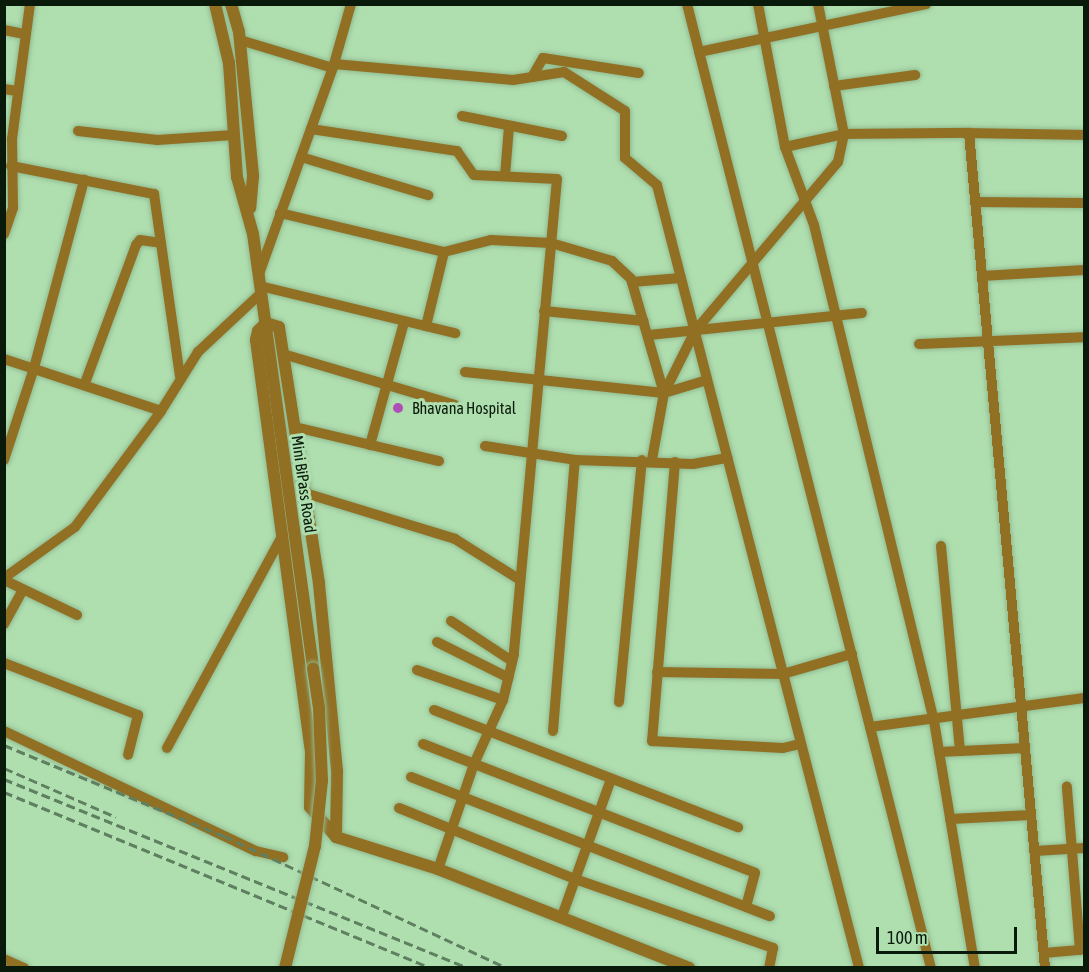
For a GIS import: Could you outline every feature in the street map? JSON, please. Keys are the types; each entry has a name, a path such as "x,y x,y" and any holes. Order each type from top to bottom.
{"street":[{"path":"5,231 13,208 9,162 24,34 30,4"},
{"name":"Mini BiPass Road","path":"215,4 229,63 237,177 249,216 266,323 319,708 322,781 315,846 285,968"},
{"path":"231,4 240,40 253,176 249,216"},
{"path":"77,615 4,579 75,527 161,411 180,376 198,352 260,285 280,213 333,66 351,4"},
{"path":"687,4 931,968"},
{"path":"758,4 785,147 804,199 836,315 934,721 975,968"},
{"path":"619,702 647,460 664,393 695,331 753,264 804,199 838,162 844,134 818,4"},
{"path":"699,52 926,4"},
{"path":"4,30 24,34"},
{"path":"240,40 333,66 513,80 564,72 625,111 625,158 657,185 859,968"},
{"path":"532,77 543,58 639,73"},
{"path":"834,86 915,75"},
{"path":"4,89 17,92"},
{"path":"462,116 562,136"},
{"path":"505,176 509,126"},
{"path":"311,129 457,151 474,175 557,179 512,661 503,700 474,764 438,869"},
{"path":"78,130 157,140 234,135"},
{"path":"969,133 1045,968"},
{"path":"785,147 844,134 1084,135"},
{"path":"300,157 428,195"},
{"path":"9,162 153,194 180,376"},
{"path":"4,460 34,368 84,180"},
{"path":"975,202 1084,203"},
{"path":"280,213 444,252 491,240 551,243 612,261 632,282 664,393"},
{"path":"85,383 136,245 140,240 161,243"},
{"path":"426,326 444,252"},
{"path":"982,276 1084,270"},
{"path":"632,282 681,278"},
{"path":"260,285 455,333"},
{"path":"544,311 644,321"},
{"path":"649,335 862,313"},
{"path":"370,445 404,322"},
{"path":"336,837 338,771 330,674 279,327 266,323 258,331 256,340 311,750 310,807 336,837 438,869 689,968"},
{"path":"919,344 1084,337"},
{"path":"283,354 455,405"},
{"path":"4,359 85,383 161,411"},
{"path":"465,372 537,382 664,393 707,380"},
{"path":"295,427 439,461"},
{"path":"484,446 575,460 647,460 693,464 727,458"},
{"path":"553,731 575,460"},
{"path":"675,462 652,741 783,748 801,744"},
{"path":"305,493 455,538 520,580"},
{"path":"167,748 282,534"},
{"path":"941,546 960,751"},
{"path":"4,624 23,590"},
{"path":"451,621 512,661"},
{"path":"438,642 509,678"},
{"path":"657,672 783,674 852,654"},
{"path":"4,663 138,715 128,755"},
{"path":"417,670 503,700"},
{"path":"870,728 934,721 1021,705 1084,698"},
{"path":"434,710 490,730 610,780 738,827"},
{"path":"4,731 256,851 283,857"},
{"path":"423,744 598,814 755,873 746,906"},
{"path":"939,752 1025,748"},
{"path":"411,777 770,916"},
{"path":"561,916 610,780"},
{"path":"1044,953 1080,950 1067,787"},
{"path":"399,808 575,879 773,948 770,968"},
{"path":"950,819 1031,815"},
{"path":"1035,851 1084,848"},
{"path":"4,958 24,968"}],"railway":[{"path":"4,745 224,836 507,968"},
{"path":"4,768 116,817"},
{"path":"4,779 468,968"},
{"path":"4,792 430,968"}],"place":[{"name":"Bhavana Hospital","path":"398,408"}]}
